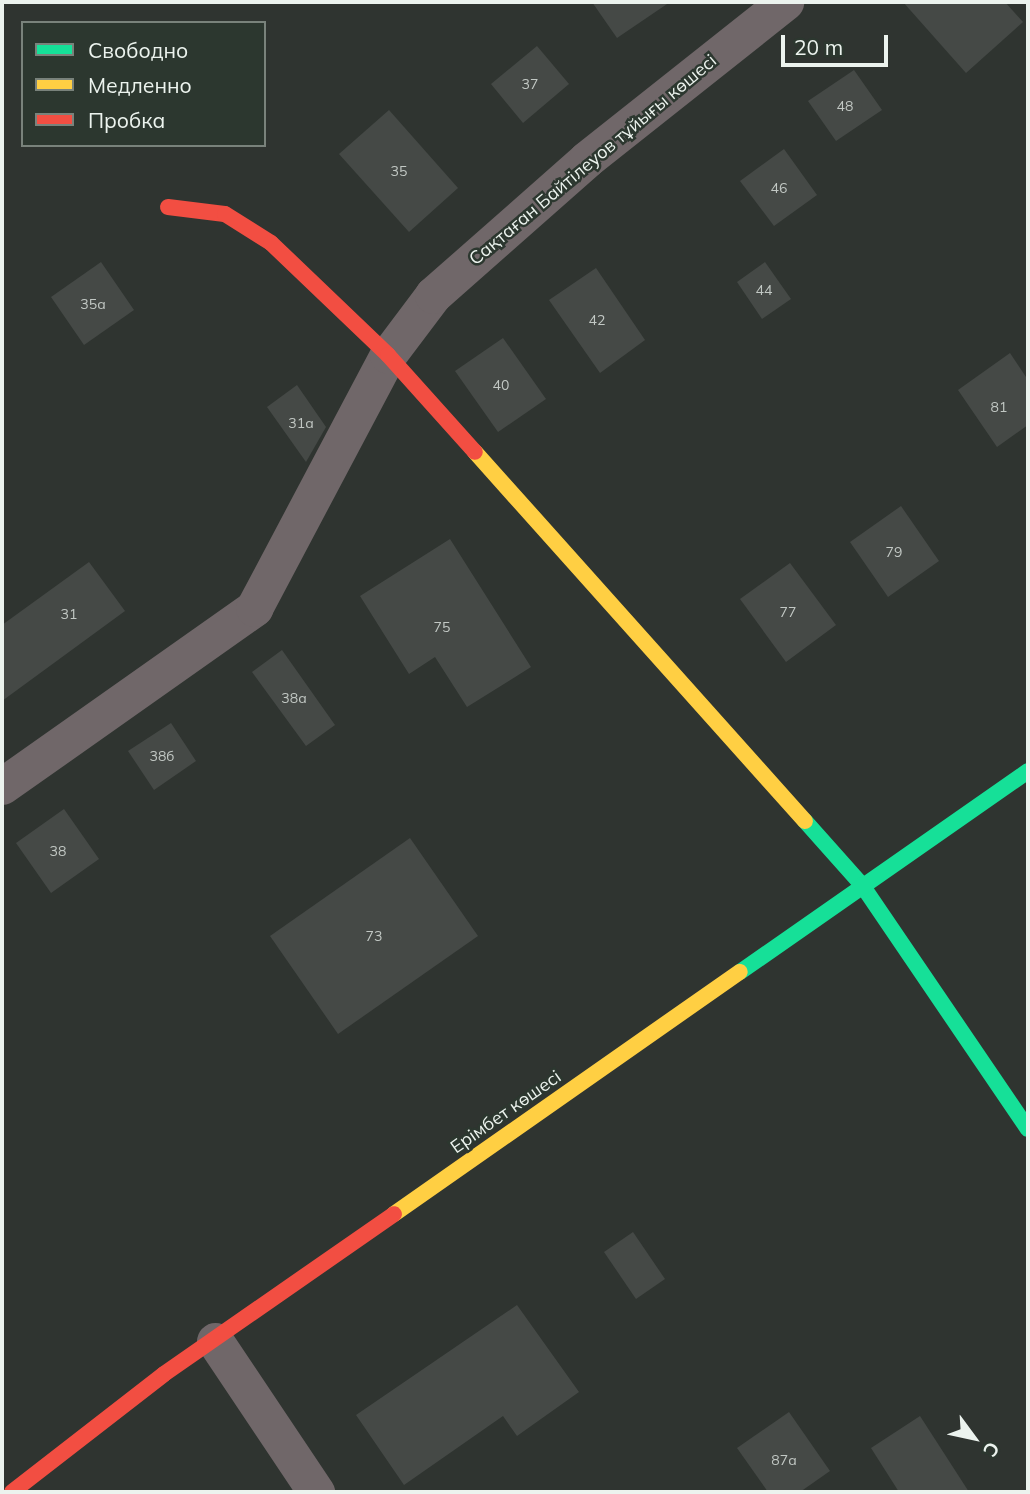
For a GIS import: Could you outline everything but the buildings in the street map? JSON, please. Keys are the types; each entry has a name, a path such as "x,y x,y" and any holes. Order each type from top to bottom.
{"street":[{"name":"Сақтаған Байтілеуов тұйығы көшесі","path":"2,786 254,608 387,355 433,295 486,247 785,2"},
{"path":"168,207 225,214 271,243 387,355 862,885 1028,1129"},
{"name":"Ерімбет көшесі","path":"12,1492 215,1341 1028,771"},
{"path":"215,1341 316,1492"}],"traffic: fast":[{"path":"740,972 1028,771"},
{"path":"805,821 862,885 1028,1129"}],"traffic: slow":[{"path":"475,452 805,821"},
{"path":"394,1214 740,972"}],"traffic: jam":[{"path":"168,207 225,214 271,243 388,355 475,452"},
{"path":"12,1492 164,1374 394,1214"}]}
